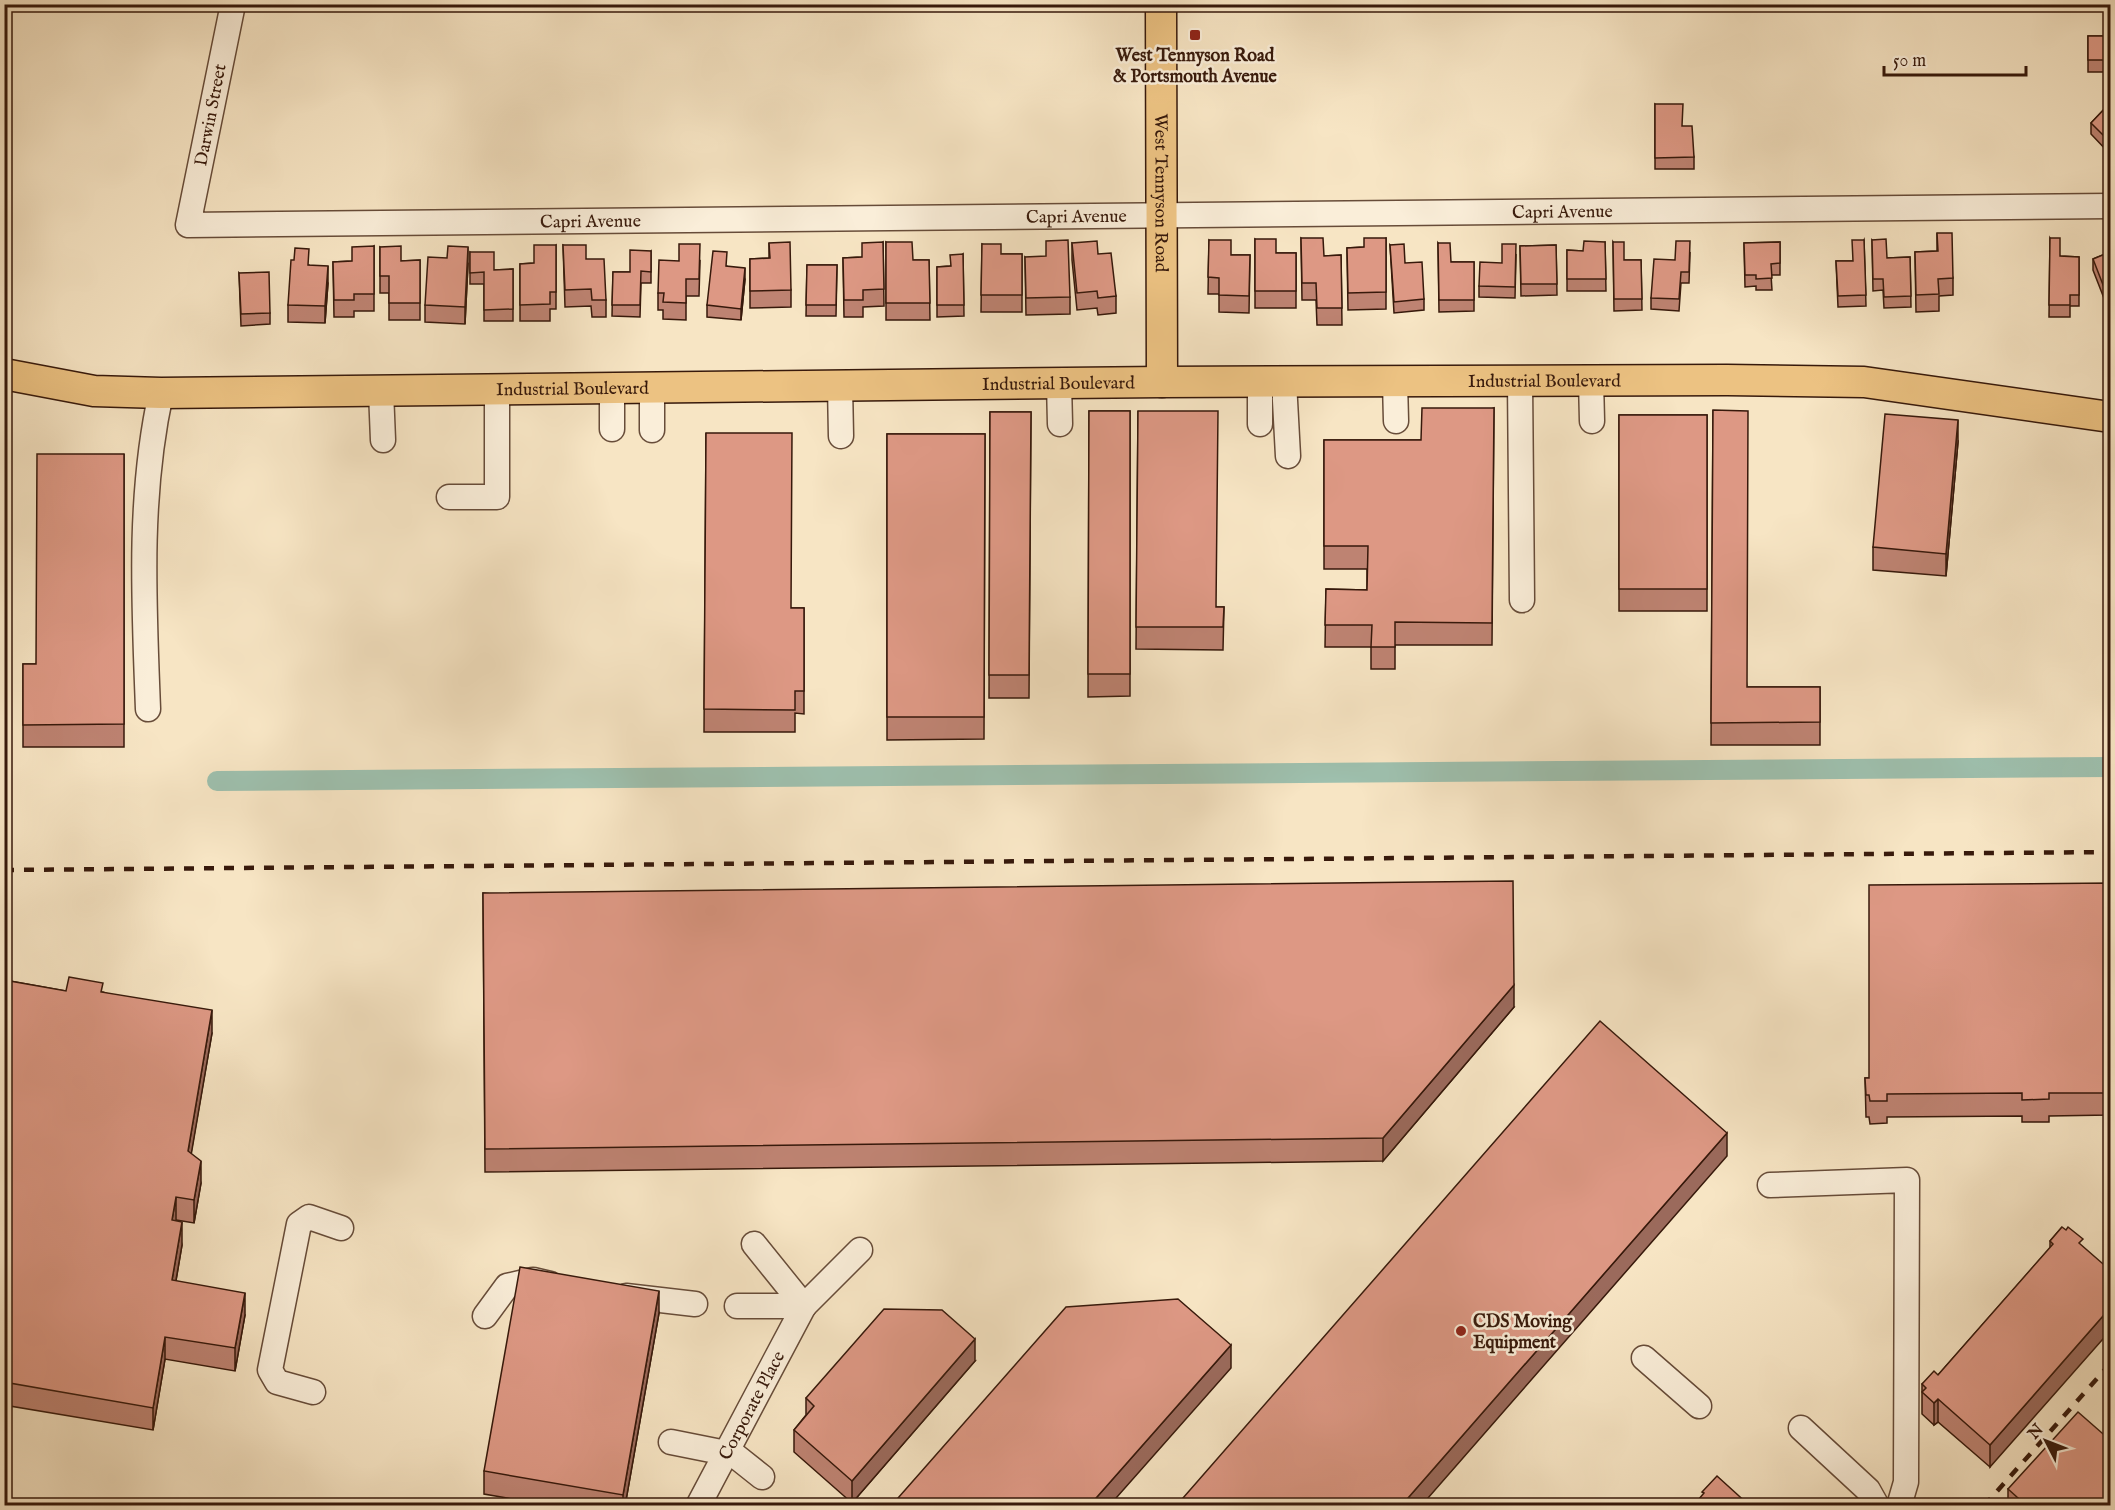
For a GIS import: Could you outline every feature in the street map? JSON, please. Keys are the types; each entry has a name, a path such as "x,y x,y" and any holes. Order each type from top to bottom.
{"main road":[{"name":"West Tennyson Road","path":"1161,4 1162,382"},
{"name":"Industrial Boulevard","path":"4,374 94,391 161,393 1162,382 1864,381 2110,417"}],"street":[{"name":"Darwin Street","path":"188,225 233,4"},
{"name":"Capri Avenue","path":"188,225 2110,206"},
{"path":"1520,381 1522,600"},
{"path":"1591,381 1592,421"},
{"path":"1260,424 1272,382"},
{"path":"1272,382 1288,456"},
{"path":"1395,382 1396,421"},
{"path":"1059,383 1060,424"},
{"path":"840,386 841,436"},
{"path":"612,388 612,429"},
{"path":"652,388 652,430"},
{"path":"381,390 383,440"},
{"path":"449,497 497,497 497,390"},
{"path":"148,709 142,566 150,442 161,393"},
{"path":"1770,1185 1907,1180 1906,1482 1899,1506"},
{"path":"314,1392 277,1382 270,1370 299,1224 309,1217 341,1228"},
{"path":"754,1244 804,1306"},
{"name":"Corporate Place","path":"705,1502 727,1451 804,1306 860,1250"},
{"path":"486,1316 507,1286 533,1280 567,1287"},
{"path":"602,1294 695,1304"},
{"path":"737,1306 804,1306"},
{"path":"1644,1358 1699,1406"},
{"path":"1801,1428 1868,1490 1877,1506"},
{"path":"671,1442 727,1451 762,1478"}],"building":[{"path":"2109,14 2110,60 2088,60 2088,36 2108,36"},
{"path":"2110,103 2110,142 2091,123"},
{"path":"1655,104 1683,104 1682,126 1692,126 1694,157 1655,158"},
{"path":"1937,233 1952,233 1953,278 1938,279 1939,294 1916,295 1915,252 1938,251"},
{"path":"1301,238 1323,238 1324,256 1341,255 1342,308 1317,308 1316,283 1302,283"},
{"path":"1364,238 1386,238 1386,292 1348,293 1347,248 1364,247"},
{"path":"2050,238 2060,238 2060,256 2079,257 2079,295 2070,295 2070,305 2049,305"},
{"path":"1255,239 1276,239 1276,253 1296,253 1296,291 1255,291"},
{"path":"1886,239 1887,258 1910,257 1911,296 1884,297 1883,279 1873,279 1872,240"},
{"path":"1068,240 1070,297 1026,298 1025,257 1046,256 1046,241"},
{"path":"1209,240 1231,240 1231,255 1250,255 1249,296 1219,295 1219,278 1208,277"},
{"path":"1852,240 1864,240 1866,295 1838,296 1836,261 1853,261"},
{"path":"1097,241 1098,254 1111,253 1116,296 1098,298 1097,291 1077,293 1072,243"},
{"path":"1584,241 1605,242 1606,279 1567,279 1567,250 1583,251"},
{"path":"1676,241 1690,241 1689,272 1681,272 1679,299 1651,298 1654,259 1675,260"},
{"path":"790,242 791,290 750,291 750,259 770,258 769,243"},
{"path":"883,242 884,289 863,290 863,300 844,300 843,258 862,257 862,243"},
{"path":"886,242 912,242 913,260 929,260 930,303 886,303"},
{"path":"1613,242 1624,242 1624,260 1641,260 1642,299 1614,299"},
{"path":"1780,242 1780,263 1771,264 1772,278 1756,279 1756,275 1745,275 1744,243"},
{"path":"1438,243 1450,243 1451,262 1474,262 1474,300 1439,300"},
{"path":"679,244 700,244 699,279 686,279 686,303 663,302 664,293 658,293 659,260 679,261"},
{"path":"982,244 1001,244 1001,254 1022,254 1022,295 981,295"},
{"path":"1404,244 1405,263 1422,262 1424,299 1394,302 1390,245"},
{"path":"1502,244 1516,244 1515,287 1479,286 1480,262 1502,263"},
{"path":"534,245 556,245 556,292 550,292 550,304 520,305 520,264 534,263"},
{"path":"563,245 586,245 586,259 604,259 606,300 592,300 591,289 565,290"},
{"path":"1556,245 1557,284 1521,284 1520,246"},
{"path":"374,246 374,294 354,294 354,300 334,300 333,262 352,261 352,247"},
{"path":"401,246 401,261 420,260 420,303 389,303 389,276 380,276 380,247"},
{"path":"448,246 468,247 465,307 425,305 428,257 447,258"},
{"path":"295,248 309,249 308,265 328,266 325,306 288,305 291,260 294,260"},
{"path":"630,250 651,251 651,272 641,271 640,305 612,305 613,272 630,272"},
{"path":"713,251 727,252 726,266 745,268 741,309 707,305"},
{"path":"470,252 494,252 494,270 513,269 513,309 484,310 484,272 470,273"},
{"path":"2110,252 2110,294 2107,295 2093,259"},
{"path":"963,254 964,305 937,305 937,267 951,266 950,255"},
{"path":"807,265 837,265 836,305 806,305"},
{"path":"269,272 270,313 241,314 239,273"},
{"path":"1422,408 1494,408 1492,623 1395,622 1395,647 1371,647 1372,625 1325,625 1326,589 1367,590 1368,546 1324,546 1324,440 1421,440"},
{"path":"1713,410 1748,411 1747,687 1820,687 1820,722 1711,723"},
{"path":"1089,411 1130,411 1130,674 1088,674"},
{"path":"1138,411 1218,411 1216,607 1224,607 1223,627 1136,627"},
{"path":"990,412 1031,412 1029,675 989,675"},
{"path":"1885,414 1958,420 1946,554 1873,547"},
{"path":"1619,415 1707,415 1707,589 1619,589"},
{"path":"706,433 792,433 791,608 804,608 804,691 795,691 795,710 704,709"},
{"path":"887,434 985,434 984,717 887,717"},
{"path":"37,454 124,454 124,724 23,725 23,664 36,664"},
{"path":"1513,881 1514,985 1383,1138 485,1149 483,893"},
{"path":"2110,883 2110,1093 2049,1093 2049,1099 2022,1100 2022,1093 1887,1094 1887,1101 1870,1101 1869,1095 1866,1095 1865,1078 1869,1078 1869,885"},
{"path":"69,977 103,983 101,992 212,1010 188,1151 201,1161 194,1200 176,1197 172,1220 182,1222 172,1280 245,1293 235,1348 165,1337 153,1408 4,1382 4,980 66,991"},
{"name":"CDS Moving Equipment","path":"1600,1021 1727,1133 1401,1506 1176,1506"},
{"path":"2062,1227 2066,1230 2068,1227 2083,1239 2079,1243 2110,1270 2110,1308 1990,1445 1938,1399 1934,1403 1922,1392 1926,1388 1922,1384 1934,1371 1938,1375 2053,1244 2050,1241"},
{"path":"520,1267 659,1291 623,1495 484,1471"},
{"path":"1178,1299 1231,1345 1089,1506 891,1506 1066,1307"},
{"path":"884,1309 942,1310 975,1339 852,1481 794,1430 814,1406 806,1398"},
{"path":"2078,1412 2110,1440 2110,1506 2027,1506 2008,1489"},
{"path":"1717,1476 1750,1506 1693,1506"}],"waterway":[{"path":"217,781 2110,767"}],"railway":[{"path":"4,870 2110,852"},
{"path":"1984,1506 2110,1364"}],"place":[{"name":"West Tennyson Road & Portsmouth Avenue","path":"1195,35"},
{"name":"CDS Moving Equipment","path":"1461,1331"}]}
